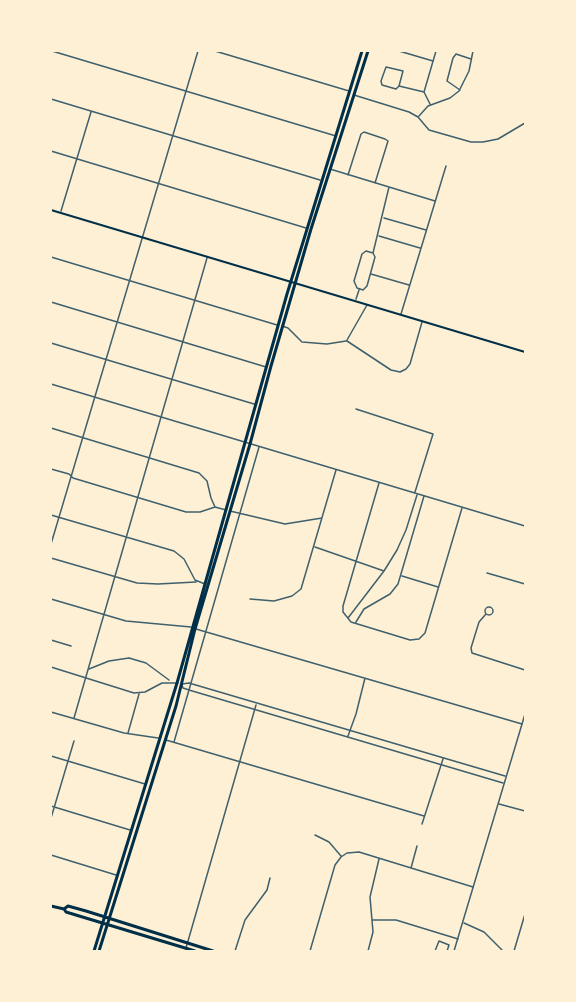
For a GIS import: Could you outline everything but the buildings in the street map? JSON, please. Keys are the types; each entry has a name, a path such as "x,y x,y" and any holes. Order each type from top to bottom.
{"main road":[{"path":"293,283 352,93 362,51"},
{"path":"194,628 322,180 368,51"},
{"path":"51,210 525,352"},
{"path":"248,443 267,368 281,326"},
{"path":"96,951 180,684 205,584 228,510"},
{"path":"108,917 118,875 163,739"},
{"path":"51,906 195,951"},
{"path":"64,909 68,906 108,917 213,951"}],"street":[{"path":"52,51 336,136"},
{"path":"51,544 198,51"},
{"path":"215,51 403,110 418,117 429,130 471,142 490,141 506,136 525,123"},
{"path":"399,51 433,62"},
{"path":"415,56 416,51"},
{"path":"430,105 424,92 436,51"},
{"path":"418,117 430,105 450,98 460,90 469,71 472,51"},
{"path":"460,90 447,81 453,58 456,54 472,59"},
{"path":"399,86 403,71 386,67 381,84 396,89 399,86 424,92"},
{"path":"51,99 322,180"},
{"path":"60,213 91,111"},
{"path":"348,175 361,134 364,132 387,140 375,183"},
{"path":"51,151 308,228"},
{"path":"401,315 446,166"},
{"path":"329,169 435,201"},
{"path":"360,289 363,290 367,286 371,274 375,257 373,253 389,187"},
{"path":"382,217 427,230"},
{"path":"378,236 421,248"},
{"path":"360,289 354,284 362,254 366,251 373,253"},
{"path":"51,257 288,328 302,342 327,344 347,340 391,370 400,372 410,364 423,322"},
{"path":"74,718 207,257"},
{"path":"371,274 410,285"},
{"path":"356,302 360,289"},
{"path":"51,302 267,368"},
{"path":"347,340 367,305"},
{"path":"51,343 257,405"},
{"path":"51,384 525,526"},
{"path":"347,619 384,571 403,537 433,434 356,409"},
{"path":"51,428 201,474 207,481 215,507"},
{"path":"174,742 259,447"},
{"path":"51,469 190,512 200,512 215,507 285,524 322,518"},
{"path":"250,600 268,602 290,596 303,586 336,470"},
{"path":"379,483 343,609 347,619 410,640 417,640 425,633 462,508"},
{"path":"356,623 363,610 390,593 396,586 401,576 424,496"},
{"path":"51,515 177,553 198,582"},
{"path":"314,547 384,571"},
{"path":"51,558 115,577 149,584 198,582 205,584"},
{"path":"487,573 525,584"},
{"path":"401,576 439,587"},
{"path":"51,599 129,621 206,631 522,724"},
{"path":"486,614 479,622 471,648 472,653 525,670"},
{"path":"51,640 71,646"},
{"path":"88,670 109,661 132,658 147,664 183,688 504,783"},
{"path":"51,667 128,692 139,693 170,681"},
{"path":"348,736 365,678"},
{"path":"180,684 185,682 506,776"},
{"path":"128,734 139,693"},
{"path":"186,948 257,704"},
{"path":"51,712 128,734 174,742 424,816"},
{"path":"454,951 525,714"},
{"path":"520,730 525,731"},
{"path":"51,818 74,741"},
{"path":"51,756 147,784"},
{"path":"422,824 443,759"},
{"path":"498,804 525,811"},
{"path":"51,806 133,831"},
{"path":"315,835 332,844 342,856"},
{"path":"411,868 417,846"},
{"path":"310,951 335,866 342,856 355,852 473,887"},
{"path":"51,855 118,875"},
{"path":"368,951 373,934 370,894 379,858"},
{"path":"235,951 245,920 267,890 270,878"},
{"path":"514,951 525,914"},
{"path":"372,921 398,921 458,939"},
{"path":"463,923 484,932 503,951"},
{"path":"435,951 439,941 449,945 447,951"}]}
